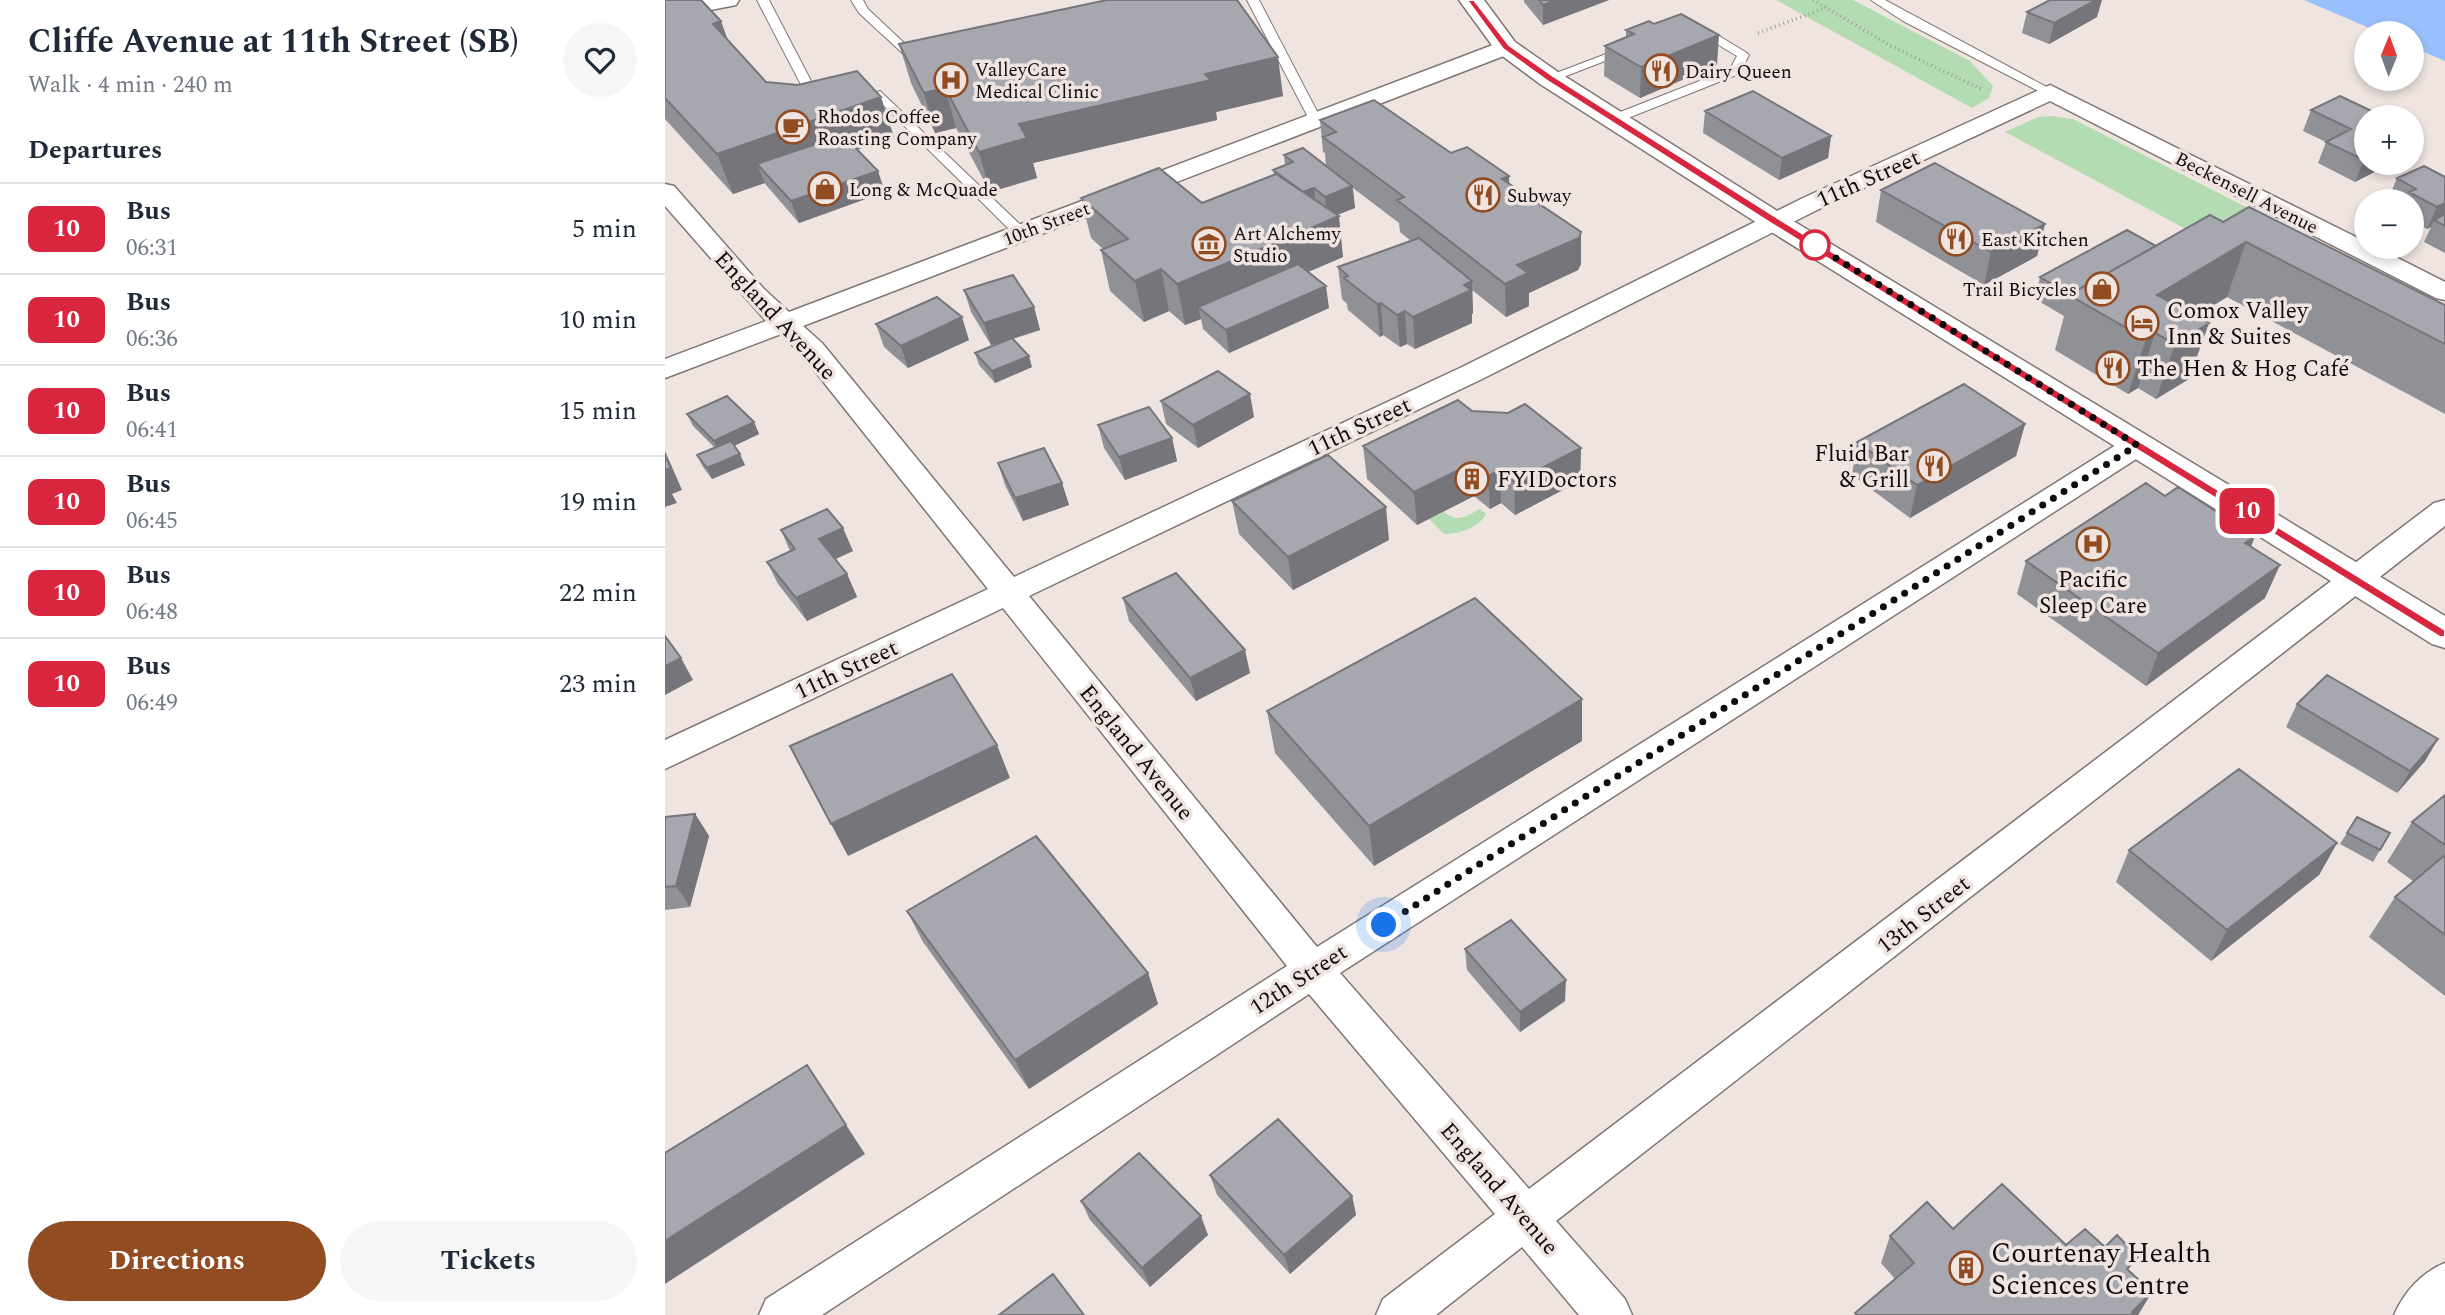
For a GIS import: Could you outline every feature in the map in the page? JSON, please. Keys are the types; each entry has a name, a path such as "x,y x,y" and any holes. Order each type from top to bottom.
{"main road":[{"path":"665,12 727,0"},
{"path":"1471,0 1506,47 1549,78 1775,222 2445,634"}],"street":[{"name":"10th Street","path":"665,369 1506,47"},
{"name":"11th Street","path":"665,755 1489,365 1775,222 2050,92"},
{"name":"Beckensell Avenue","path":"2050,92 2445,292"},
{"name":"England Avenue","path":"665,191 755,295 812,349 1313,970 1609,1315"},
{"name":"12th Street","path":"782,1315 1313,970 2137,445"},
{"name":"13th Street","path":"1399,1315 2445,510"},
{"path":"2417,1315 2445,1285"}],"lane":[{"path":"763,0 818,106 880,95 1021,233"},
{"path":"1253,0 1315,119"},
{"path":"1877,0 1907,19 2050,92"},
{"path":"860,6 916,61 930,58"},
{"path":"1614,119 1735,71 1742,55 1702,30 1680,32"},
{"path":"1549,78 1645,42"}],"path":[{"path":"1814,0 1913,57 1967,85 1988,91"},
{"path":"1726,45 1826,8"}],"green space":[{"path":"1776,0 1853,0 1970,61 1993,86 1989,98 1972,108"},
{"path":"2038,117 2073,119 2445,308 2445,368 2005,132"},
{"path":"1480,509 1486,514 1483,519 1468,529 1455,533 1444,534 1429,519 1444,512 1461,518"}],"water":[{"path":"2304,0 2445,0 2445,61 2424,52 2424,21 2354,21"}],"building":[{"path":"665,0 701,0 721,21 713,24 766,82 798,85 857,71 881,97 717,154 665,98"},
{"path":"1107,0 1237,0 1278,57 1205,74 1211,80 1019,124 1027,138 979,152 945,88 924,93 899,44"},
{"path":"1539,0 1555,0 1543,5"},
{"path":"2050,0 2096,0 2054,23 2027,12"},
{"path":"1681,14 1719,35 1641,67 1605,46 1634,34 1626,30 1649,21 1654,24"},
{"path":"1753,91 1831,136 1782,158 1705,111"},
{"path":"2340,96 2359,105 2354,105 2354,155 2326,142 2351,129 2311,110"},
{"path":"1374,100 1451,153 1467,147 1509,176 1502,179 1581,232 1579,238 1517,265 1528,273 1505,284 1397,200 1404,197 1323,137 1336,132 1320,120"},
{"path":"843,135 878,171 791,201 757,164"},
{"path":"1303,148 1352,186 1325,197 1314,188 1303,192 1273,170 1293,162 1284,155"},
{"path":"1935,163 2045,224 1991,252 1881,190"},
{"path":"2424,166 2445,177 2445,203 2437,207 2424,200 2424,189 2416,189 2397,178 2404,175 2424,175"},
{"path":"1159,168 1202,203 1276,174 1339,216 1177,284 1161,269 1135,281 1101,250 1128,239 1081,198"},
{"path":"2249,207 2445,305 2445,344 2246,242 2157,295 2209,323 2175,344 2155,333 2146,339 2069,295 2210,215 2223,222"},
{"path":"2445,214 2445,226 2434,220"},
{"path":"2127,230 2156,246 2070,294 2040,277"},
{"path":"1419,238 1472,281 1464,285 1471,290 1413,317 1405,311 1397,315 1381,303 1377,304 1344,278 1348,276 1338,267"},
{"path":"1298,264 1326,286 1226,330 1198,307"},
{"path":"1013,275 1034,307 984,323 964,290"},
{"path":"937,297 962,317 901,346 876,324"},
{"path":"1012,338 1029,356 992,371 975,353"},
{"path":"1218,371 1250,394 1193,425 1161,401"},
{"path":"1964,384 2025,424 1917,485 1857,442"},
{"path":"727,396 754,422 714,441 687,414"},
{"path":"1458,400 1472,411 1508,413 1525,404 1581,448 1514,482 1500,470 1488,476 1473,463 1414,492 1363,446"},
{"path":"1149,407 1172,438 1119,457 1098,425"},
{"path":"731,441 740,454 707,468 697,455"},
{"path":"1044,448 1062,483 1015,498 998,463"},
{"path":"665,455 671,468 665,470"},
{"path":"1328,455 1386,507 1288,557 1232,501"},
{"path":"2146,483 2165,496 2178,487 2255,536 2245,543 2280,565 2158,653 2026,561"},
{"path":"827,509 843,528 819,539 847,574 796,598 767,562 795,549 781,530"},
{"path":"1176,573 1245,650 1190,678 1123,598"},
{"path":"1475,598 1582,699 1369,826 1267,711"},
{"path":"665,636 681,658 665,666"},
{"path":"952,674 997,745 831,824 790,746"},
{"path":"2327,675 2438,739 2410,771 2297,704"},
{"path":"2239,769 2337,843 2227,930 2129,850"},
{"path":"2445,795 2445,845 2412,822"},
{"path":"695,814 676,886 665,887 665,817"},
{"path":"2357,817 2390,833 2380,850 2347,833"},
{"path":"1036,836 1148,973 1015,1060 907,911"},
{"path":"2445,855 2445,935 2395,897"},
{"path":"1511,920 1566,980 1520,1012 1465,949"},
{"path":"807,1065 846,1125 665,1241 665,1153"},
{"path":"1278,1119 1352,1196 1284,1255 1210,1175"},
{"path":"1139,1153 1201,1216 1142,1268 1081,1201"},
{"name":"Courtenay Health Sciences Centre","path":"2002,1184 2066,1245 2085,1229 2105,1247 2117,1235 2138,1257 2127,1269 2152,1292 2132,1312 2135,1315 1855,1313 1914,1263 1890,1236 1927,1202 1953,1229"},
{"path":"1053,1274 1084,1315 999,1315"}],"bus line":[{"name":"10","path":"1471,0 1506,47 1549,78 1775,222 2445,634"}],"place":[{"name":"Dairy Queen","path":"1661,71"},
{"name":"ValleyCare Medical Clinic","path":"951,80"},
{"name":"Rhodos Coffee Roasting Company","path":"793,127"},
{"name":"Long & McQuade","path":"825,189"},
{"name":"Subway","path":"1483,195"},
{"name":"East Kitchen","path":"1956,239"},
{"name":"Art Alchemy Studio","path":"1209,244"},
{"name":"Trail Bicycles","path":"2102,289"},
{"name":"Comox Valley Inn & Suites","path":"2142,323"},
{"name":"The Hen & Hog Café","path":"2113,368"},
{"name":"Fluid Bar & Grill","path":"1934,466"},
{"name":"FYIDoctors","path":"1472,479"},
{"name":"Pacific Sleep Care","path":"2093,544"},
{"name":"Courtenay Health Sciences Centre","path":"1966,1268"}],"route":[{"path":"1384,925 2137,445 1815,245"}]}
